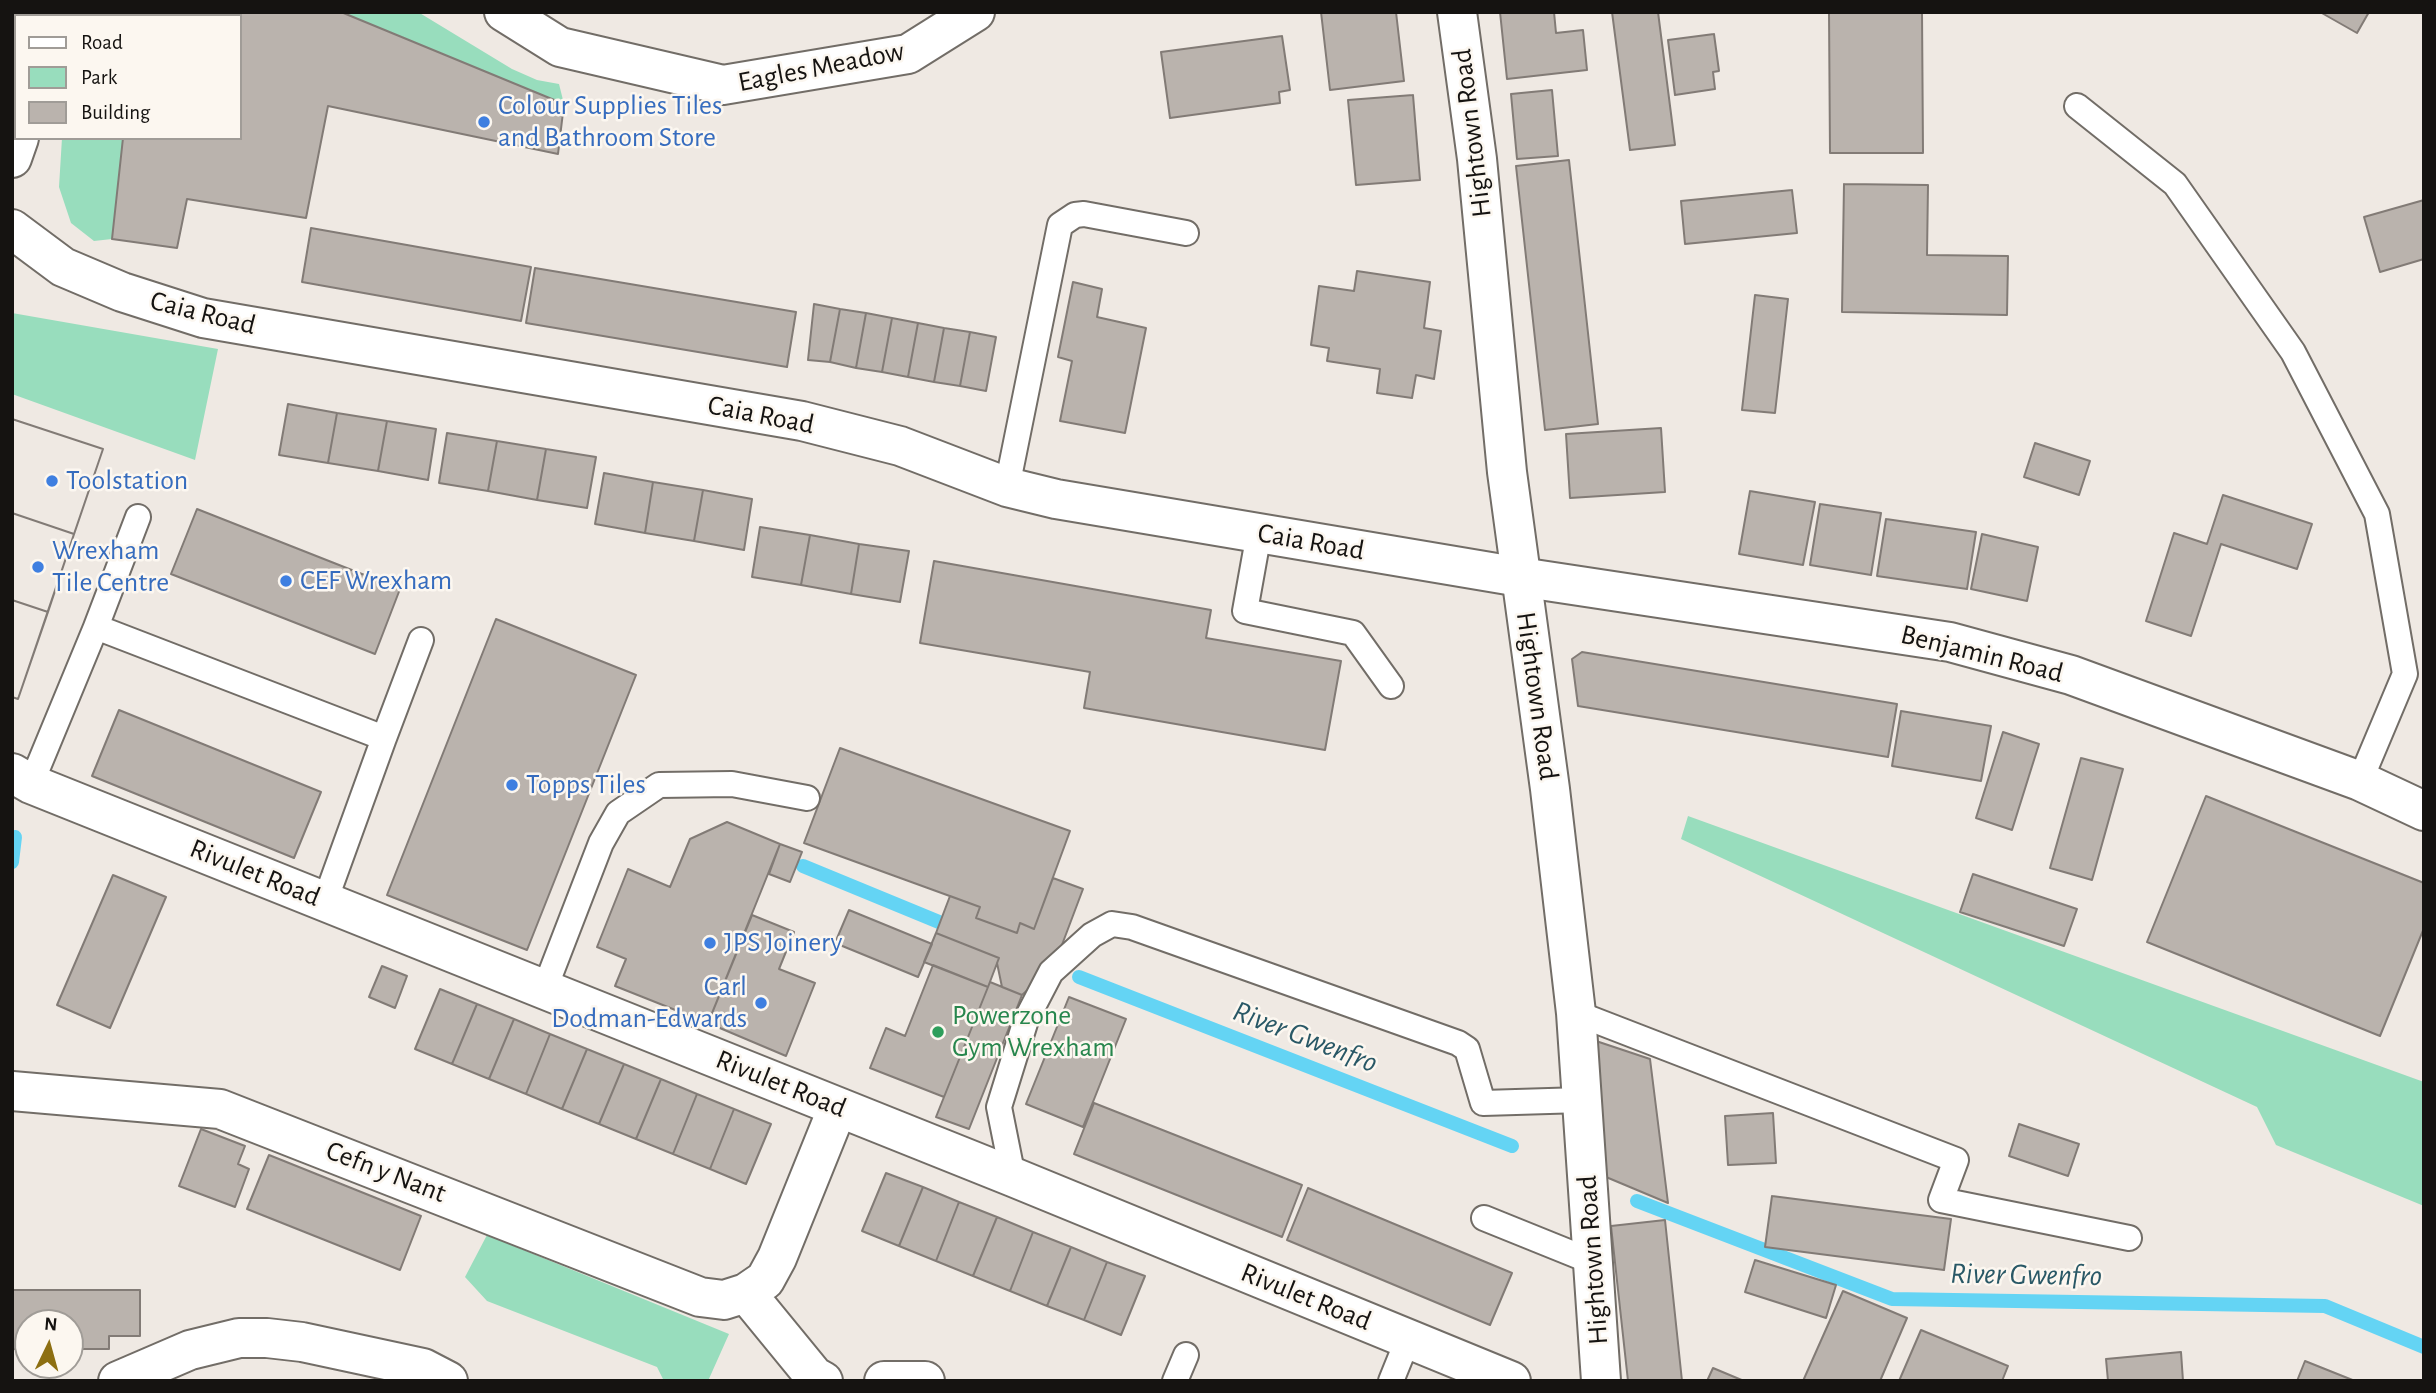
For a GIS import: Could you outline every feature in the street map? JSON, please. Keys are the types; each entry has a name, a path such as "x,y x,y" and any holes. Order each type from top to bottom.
{"street":[{"name":"Eagles Meadow","path":"503,12 560,47 723,85 908,54 975,12"},
{"name":"Hightown Road","path":"1457,12 1477,159 1520,577 1550,789 1576,1013 1601,1381"},
{"path":"12,158 18,140"},
{"name":"Caia Road","path":"12,229 63,267 122,292 203,318 802,421 900,446 1007,487 1056,499 1520,577"},
{"name":"Benjamin Road","path":"1520,577 1950,642 2071,675 2360,780 2424,811"},
{"name":"Rivulet Road","path":"22,778 1013,1177 1511,1381"},
{"name":"Cefn y Nant","path":"12,1091 220,1109 700,1297 724,1300 747,1293"},
{"path":"823,1381 814,1376 747,1293 765,1280 778,1258 838,1107"},
{"path":"118,1381 190,1350 239,1339 267,1338 302,1342 423,1368 448,1381"},
{"path":"884,1381 925,1381"}],"lane":[{"path":"2077,106 2175,184 2293,352 2377,514 2405,674 2360,780"},
{"path":"1007,487 1060,225 1075,215 1084,214 1185,233"},
{"path":"22,778 96,627 138,517"},
{"path":"1259,533 1245,611 1353,633 1391,685"},
{"path":"96,627 384,738"},
{"path":"325,901 421,640"},
{"path":"545,988 601,843 618,813 659,785 732,784 807,797"},
{"path":"1013,1177 999,1107 1026,1020 1051,972 1092,935 1112,924 1132,927 1458,1042 1467,1049 1483,1103 1582,1100"},
{"path":"1576,1013 1956,1160 1941,1200 2129,1238"},
{"path":"1484,1218 1593,1262"},
{"path":"1391,1381 1408,1339"},
{"path":"1175,1381 1186,1354"}],"green space":[{"path":"341,12 418,12 512,69 537,80 559,84 564,104"},
{"path":"62,140 123,140 112,239 94,241 71,223 59,187"},
{"path":"12,313 218,349 195,460 12,394"},
{"path":"1688,816 2424,1082 2424,1206 2276,1145 2257,1107 1681,839"},
{"path":"487,1235 729,1334 708,1381 664,1381 657,1367 487,1301 465,1277"}],"building":[{"name":"Colour Supplies Tiles and Bathroom Store","path":"341,12 564,104 558,154 328,106 306,218 187,199 177,248 112,239 123,140 242,140 242,14 138,14"},
{"path":"1321,12 1396,12 1404,81 1330,90"},
{"path":"1500,12 1554,12 1556,33 1583,30 1587,70 1507,79"},
{"path":"1612,12 1658,12 1675,145 1630,150"},
{"path":"1829,12 1922,12 1923,153 1830,153"},
{"path":"2320,12 2369,12 2357,33"},
{"path":"1714,34 1719,71 1713,72 1715,89 1675,95 1668,40"},
{"path":"1282,36 1290,90 1279,92 1280,103 1170,118 1161,52"},
{"path":"1552,90 1558,156 1517,159 1511,94"},
{"path":"1413,95 1420,180 1356,185 1348,100"},
{"path":"1569,160 1598,424 1545,430 1516,166"},
{"path":"1844,184 1928,185 1927,255 2008,256 2007,315 1842,312"},
{"path":"1792,190 1797,233 1685,244 1681,201"},
{"path":"2424,200 2424,259 2380,272 2364,217"},
{"path":"311,228 531,267 521,321 302,282"},
{"path":"535,268 796,312 787,367 526,323"},
{"path":"1357,271 1430,282 1424,328 1441,331 1434,379 1416,375 1412,398 1377,393 1380,369 1327,361 1329,348 1311,345 1319,286 1354,291"},
{"path":"1073,282 1102,289 1097,317 1146,328 1125,433 1060,421 1072,361 1058,357"},
{"path":"1755,295 1788,299 1775,413 1742,410"},
{"path":"814,304 840,309 830,362 808,360"},
{"path":"840,309 866,313 856,368 830,362"},
{"path":"866,313 892,318 882,372 856,368"},
{"path":"892,318 918,323 908,377 882,372"},
{"path":"918,323 944,328 934,382 908,377"},
{"path":"944,328 970,332 960,386 934,382"},
{"path":"970,332 996,337 986,391 960,386"},
{"path":"288,404 337,413 328,463 279,455"},
{"path":"337,413 387,421 378,471 328,463"},
{"path":"12,419 103,449 18,699 12,697"},
{"name":"Toolstation","path":"12,419 103,449 74,534 12,513"},
{"path":"387,421 436,429 428,480 378,471"},
{"path":"1661,428 1665,492 1570,498 1566,434"},
{"path":"447,433 497,441 488,491 439,483"},
{"path":"497,441 546,449 537,500 488,491"},
{"path":"2035,443 2090,461 2079,495 2024,477"},
{"path":"546,449 596,457 587,508 537,500"},
{"path":"604,473 653,482 645,533 595,524"},
{"path":"653,482 703,490 694,541 645,533"},
{"path":"703,490 752,499 744,550 694,541"},
{"path":"1750,491 1815,502 1803,565 1739,554"},
{"path":"2223,495 2312,524 2297,569 2221,544 2191,636 2146,621 2174,533 2207,544"},
{"path":"1820,504 1881,513 1871,575 1810,565"},
{"name":"CEF Wrexham","path":"197,509 400,589 375,654 171,574"},
{"name":"Wrexham Tile Centre","path":"12,513 74,534 48,612 12,600"},
{"path":"1886,519 1976,532 1967,589 1877,576"},
{"path":"760,527 810,535 801,585 752,577"},
{"path":"1982,534 2038,547 2027,601 1971,589"},
{"path":"810,535 859,544 851,594 801,585"},
{"path":"859,544 909,551 900,602 851,594"},
{"path":"934,561 1211,610 1206,638 1341,661 1325,750 1084,708 1090,672 920,643"},
{"path":"12,600 48,612 18,699 12,697"},
{"name":"Topps Tiles","path":"496,619 636,675 527,950 387,895"},
{"path":"1582,652 1897,704 1888,757 1578,706 1572,659"},
{"path":"119,710 321,792 294,858 92,776"},
{"path":"1901,711 1991,726 1981,781 1892,766"},
{"path":"2003,732 2039,744 2012,830 1976,818"},
{"path":"840,748 1070,831 1034,929 1020,923 1017,933 976,918 980,907 804,843"},
{"path":"2081,758 2123,769 2092,880 2050,868"},
{"path":"2206,796 2424,883 2424,928 2380,1036 2147,942"},
{"path":"727,822 780,844 708,1023 615,986 626,959 597,947 628,869 670,887 690,839"},
{"path":"780,844 802,852 790,882 769,874"},
{"path":"1973,874 2077,909 2064,946 1960,912"},
{"path":"113,875 166,897 110,1028 57,1005"},
{"path":"1053,878 1083,889 1054,966 1022,995 1002,987 997,963 999,958 936,933 950,896 980,907 976,918 1017,933 1020,923 1034,929"},
{"path":"849,910 932,944 918,977 835,943"},
{"name":"Carl Dodman-Edwards","path":"752,915 794,932 779,969 815,983 786,1056 708,1023"},
{"path":"936,933 999,958 988,987 924,962"},
{"name":"Powerzone Gym Wrexham","path":"933,965 988,987 944,1097 870,1068 886,1028 905,1036"},
{"path":"382,966 407,976 395,1008 369,997"},
{"path":"990,982 1022,995 969,1129 936,1117"},
{"path":"440,989 477,1004 452,1064 415,1049"},
{"path":"1069,997 1126,1019 1083,1127 1026,1104"},
{"path":"477,1004 514,1019 489,1079 452,1064"},
{"path":"514,1019 550,1034 526,1094 489,1079"},
{"path":"550,1034 587,1049 562,1109 526,1094"},
{"path":"1596,1041 1650,1059 1668,1203 1606,1177"},
{"path":"587,1049 624,1064 599,1124 562,1109"},
{"path":"624,1064 661,1079 636,1139 599,1124"},
{"path":"661,1079 697,1094 673,1154 636,1139"},
{"path":"697,1094 734,1109 710,1169 673,1154"},
{"path":"1094,1103 1302,1185 1282,1237 1074,1154"},
{"path":"734,1109 771,1124 746,1184 710,1169"},
{"path":"1773,1113 1776,1163 1728,1165 1725,1116"},
{"path":"2019,1124 2079,1144 2068,1176 2009,1156"},
{"path":"201,1129 245,1146 238,1164 249,1169 235,1207 179,1186"},
{"path":"269,1155 421,1216 400,1270 247,1209"},
{"path":"886,1173 923,1187 899,1246 862,1231"},
{"path":"923,1187 959,1202 936,1261 899,1246"},
{"path":"1308,1188 1512,1273 1490,1325 1287,1240"},
{"path":"1772,1196 1951,1219 1944,1270 1765,1247"},
{"path":"959,1202 997,1217 973,1276 936,1261"},
{"path":"997,1217 1033,1232 1010,1291 973,1276"},
{"path":"1665,1220 1682,1381 1628,1381 1611,1226"},
{"path":"1033,1232 1071,1247 1047,1306 1010,1291"},
{"path":"1071,1247 1107,1262 1084,1320 1047,1306"},
{"path":"1755,1260 1836,1285 1826,1318 1745,1292"},
{"path":"1107,1262 1145,1276 1121,1335 1084,1320"},
{"path":"12,1290 140,1290 140,1336 109,1336 109,1349 84,1349 84,1309 14,1309 12,1349"},
{"path":"1843,1291 1907,1318 1880,1381 1803,1381"},
{"path":"1921,1330 2008,1366 2002,1381 1899,1381"},
{"path":"2181,1352 2183,1381 2108,1381 2106,1359"},
{"path":"2305,1361 2355,1381 2297,1381"},
{"path":"1713,1368 1744,1381 1707,1381"}],"waterway":[{"name":"River Gwenfro","path":"12,862 15,837"},
{"name":"River Gwenfro","path":"803,866 939,922"},
{"name":"River Gwenfro","path":"1079,977 1512,1146"},
{"name":"River Gwenfro","path":"1637,1201 1892,1299 2325,1306 2424,1347"}],"place":[{"name":"Colour Supplies Tiles and Bathroom Store","path":"484,122"},
{"name":"Toolstation","path":"52,481"},
{"name":"Wrexham Tile Centre","path":"38,567"},
{"name":"CEF Wrexham","path":"286,581"},
{"name":"Topps Tiles","path":"512,785"},
{"name":"JPS Joinery","path":"710,943"},
{"name":"Carl Dodman-Edwards","path":"761,1003"},
{"name":"Powerzone Gym Wrexham","path":"938,1032"}]}
